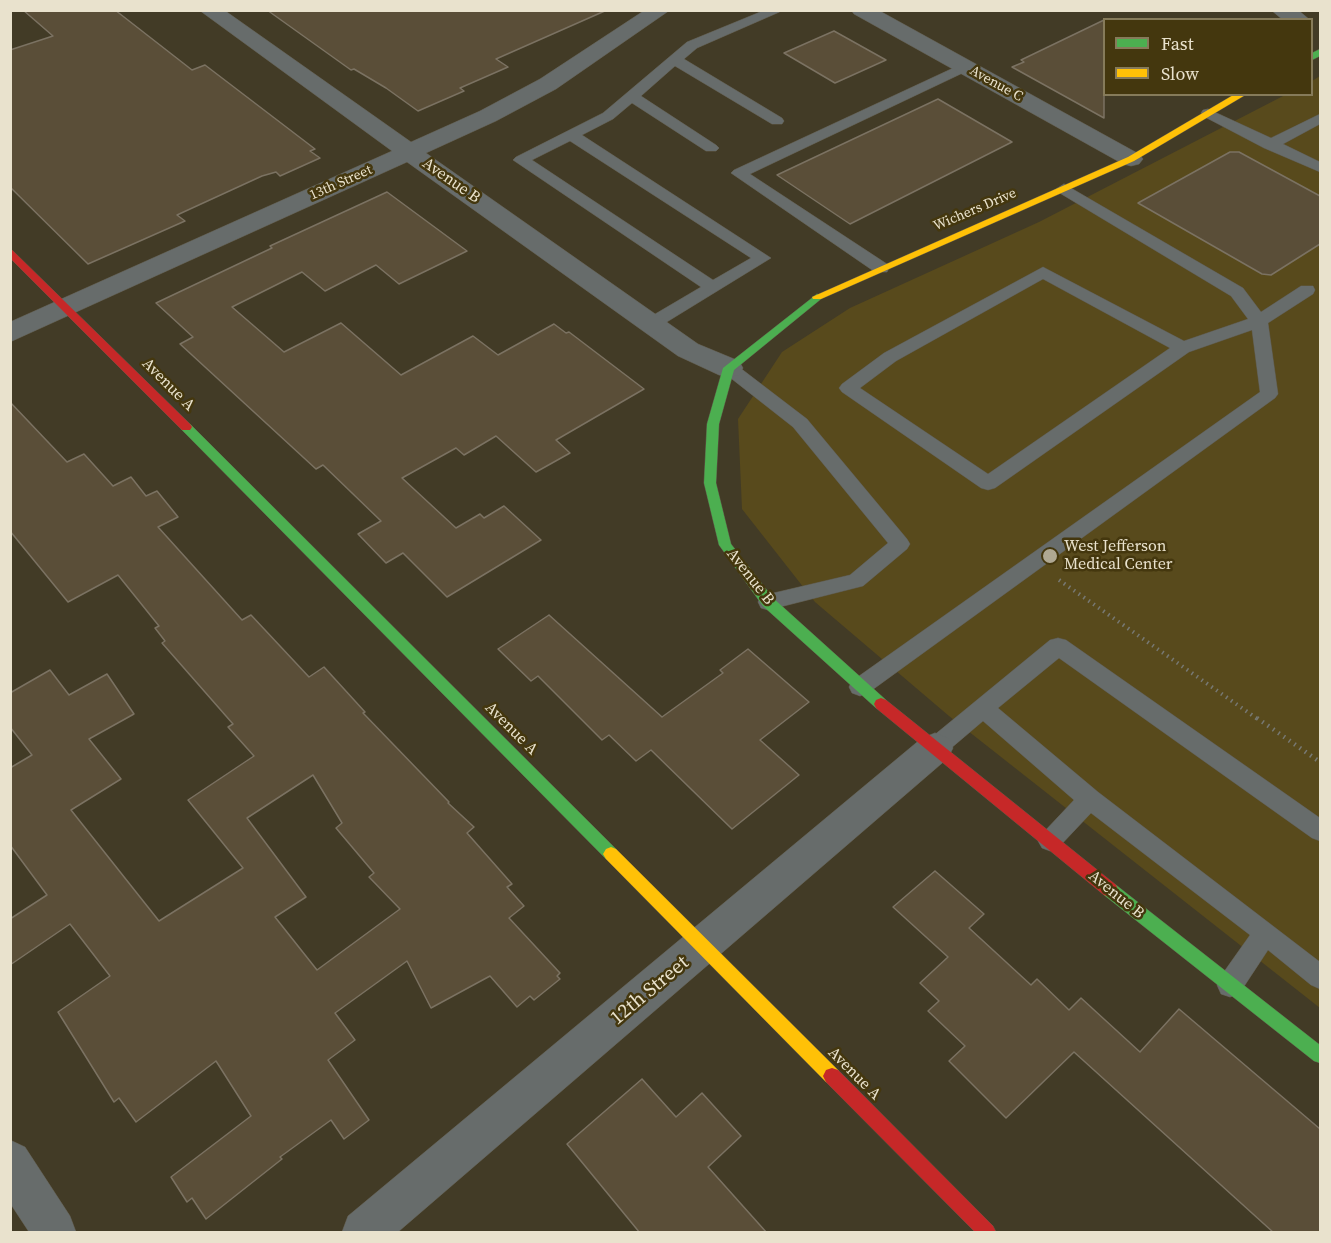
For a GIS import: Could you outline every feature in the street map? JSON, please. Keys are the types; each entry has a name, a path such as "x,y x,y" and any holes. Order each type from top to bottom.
{"street":[{"name":"Avenue B","path":"209,10 688,350 729,368 713,424 710,483 725,545 768,602 860,687 1320,1055"},
{"name":"Avenue C","path":"861,10 1131,159"},
{"path":"1281,10 1296,18"},
{"name":"13th Street","path":"10,333 488,116 548,84 652,12"},
{"name":"Wichers Drive","path":"729,368 822,293 1131,159 1239,96"},
{"name":"Avenue A","path":"10,251 987,1233"},
{"name":"12th Street","path":"364,1233 935,748"},
{"path":"10,1162 54,1233"}],"lane":[{"path":"712,288 521,160 608,116 692,45 778,10"},
{"path":"675,60 777,121"},
{"path":"881,268 739,173 964,67"},
{"path":"631,96 711,148"},
{"path":"1208,113 1269,145 1320,168"},
{"path":"1269,145 1320,118"},
{"path":"571,135 763,258 651,324"},
{"path":"860,687 1269,394 1259,321 1238,292 1064,189"},
{"path":"1183,348 1043,272 890,357 848,388 988,483 1183,348 1259,321 1307,290"},
{"path":"729,368 800,423 900,544 856,580 768,602"},
{"path":"935,748 1058,646 1320,831"},
{"path":"982,708 1090,799 1320,976"},
{"path":"1050,841 1090,799"},
{"path":"1230,985 1266,933"}],"path":[{"path":"1056,578 1320,762"}],"shaded area":[{"name":"West Jefferson Medical Center","path":"1320,76 1320,1008 949,716 815,602 742,509 738,419 782,352 850,308 1039,222 1283,96 1313,96 1313,80"}],"building":[{"path":"23,10 115,10 192,70 205,65 315,149 310,151 320,158 280,176 276,172 262,176 177,215 185,221 88,264 10,187 10,50 53,36"},
{"path":"267,10 607,10 496,59 508,67 460,88 464,91 418,111 386,88 354,69 351,70"},
{"path":"1103,20 1104,118 1012,67 1024,62 1021,60"},
{"path":"834,31 886,60 835,83 784,53"},
{"path":"938,99 1012,142 850,224 777,175"},
{"path":"1230,152 1239,152 1320,196 1320,244 1271,275 1262,274 1138,203"},
{"path":"387,192 467,251 399,284 376,265 325,291 302,272 232,307 284,352 341,323 401,375 473,336 498,355 554,324 566,333 569,332 644,389 556,440 570,453 536,472 496,436 464,455 456,448 402,478 456,528 480,514 484,518 504,506 541,540 447,597 403,553 386,563 358,534 381,521 323,465 316,469 180,344 193,337 156,303 272,248 270,246"},
{"path":"10,402 67,462 84,454 113,486 131,477 146,496 157,491 178,517 158,527 242,620 251,615 309,677 324,667 365,712 363,713 448,803 474,827 467,833 512,884 507,887 524,906 509,918 560,973 557,976 560,979 534,1000 530,996 517,1007 490,976 431,1008 407,961 335,1013 355,1040 328,1060 369,1120 344,1139 331,1120 280,1157 282,1159 206,1219 192,1198 187,1202 171,1177 251,1116 216,1061 136,1122 119,1098 114,1102 58,1012 110,976 70,924 10,965 10,919 47,895 10,845 10,768 32,755 10,727 10,693 50,670 69,695 107,674 134,714 89,739 121,779 71,810 159,921 243,868 188,800 254,756 228,727 233,724 162,643 165,641 155,628 159,626 118,575 68,602 10,531","holes":["313,775 342,823 336,828 374,873 369,877 400,909 317,970 275,917 306,897 247,818"]},
{"path":"549,615 662,717 723,673 720,670 748,649 809,702 760,740 799,775 732,829 651,750 636,761 609,735 602,740 538,676 531,681 498,649"},
{"path":"935,871 984,914 969,928 1031,985 1037,979 1069,1010 1081,998 1140,1052 1179,1009 1320,1129 1320,1233 1274,1233 1074,1052 1006,1118 949,1061 965,1046 928,1011 939,1001 920,983 948,957 893,907"},
{"path":"642,1079 676,1117 702,1093 741,1136 708,1167 767,1233 640,1233 567,1144"}],"traffic: fast":[{"path":"1313,56 1320,52"},
{"path":"817,297 729,368 713,424 710,483 725,545 768,602 881,704"},
{"path":"186,427 611,854"},
{"path":"1110,890 1320,1055"}],"traffic: slow":[{"path":"817,297 1131,159 1240,96"},
{"path":"611,854 832,1076"}],"traffic: jam":[{"path":"10,251 186,427"},
{"path":"881,704 1110,890"},
{"path":"832,1076 987,1232"}],"place":[{"name":"West Jefferson Medical Center","path":"1050,556"}]}
